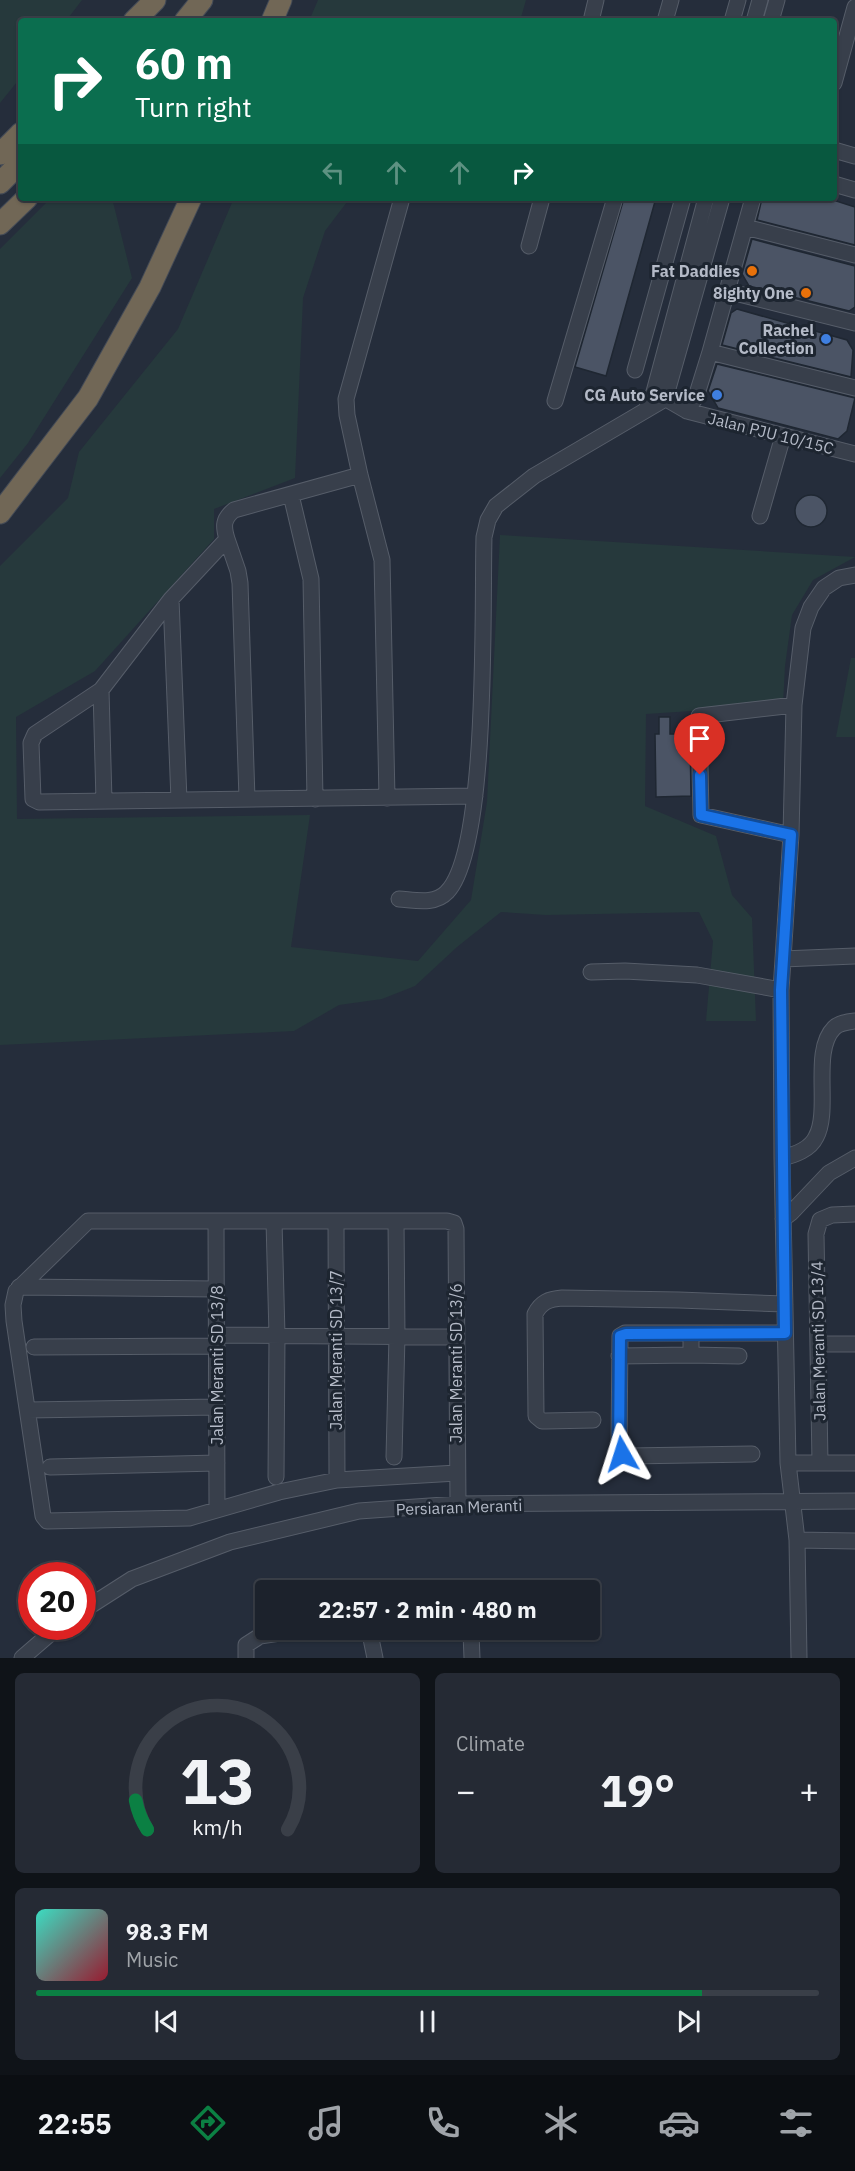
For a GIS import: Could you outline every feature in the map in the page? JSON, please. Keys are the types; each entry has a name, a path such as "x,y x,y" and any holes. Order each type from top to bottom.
{"highway":[{"path":"137,18 155,0"},
{"path":"151,18 164,0"},
{"path":"187,18 202,0"},
{"path":"273,18 281,0"},
{"path":"0,154 18,136"},
{"path":"0,183 18,165"},
{"path":"0,224 24,201"},
{"path":"0,513 88,398 150,287 190,201"}],"street":[{"path":"592,18 596,0"},
{"path":"666,18 671,0"},
{"path":"733,18 738,0"},
{"path":"755,18 760,0"},
{"path":"772,18 777,0"},
{"path":"837,72 855,7"},
{"path":"837,151 855,156"},
{"path":"837,185 855,190"},
{"path":"387,798 382,560 360,475 347,415 346,399 401,201"},
{"path":"529,246 541,201"},
{"path":"555,401 614,201"},
{"path":"635,370 682,201"},
{"path":"659,395 705,201"},
{"path":"399,898 430,901 442,897 458,876 467,843 475,796 480,730 484,537 488,520 496,506 534,476 646,409 659,395 721,201"},
{"path":"687,411 696,397 711,352 752,201"},
{"path":"745,227 855,255"},
{"path":"727,291 855,323"},
{"path":"711,352 855,388"},
{"name":"Jalan PJU 10/15C","path":"659,395 687,411 855,454"},
{"path":"760,516 783,436"},
{"path":"247,799 240,583 226,539 224,527 227,516 234,510 360,475"},
{"path":"291,495 311,579 315,799"},
{"path":"226,539 171,599 101,690 35,734 33,738 33,799 39,802 475,796"},
{"path":"799,1658 796,1540 788,1463 781,1017 791,835 794,705 803,628 811,607 824,588 840,578 855,575"},
{"path":"171,599 179,800"},
{"path":"101,690 104,801"},
{"path":"791,835 701,815 699,716 794,705"},
{"path":"783,959 855,956"},
{"path":"591,972 625,971 697,975 781,990"},
{"path":"782,1158 795,1155 812,1144 817,1137 821,1124 826,1040 833,1029 842,1023 855,1021"},
{"path":"783,1219 829,1173 855,1158"},
{"name":"Jalan Meranti SD 13/4","path":"820,1462 816,1234 820,1220 832,1215 855,1214"},
{"path":"394,1456 397,1336 396,1221 88,1221 19,1287 14,1297 13,1313 43,1516 47,1521 189,1518 279,1492 337,1480 458,1473"},
{"name":"Jalan Meranti SD 13/8","path":"216,1221 217,1509"},
{"path":"274,1221 277,1335 276,1477"},
{"name":"Jalan Meranti SD 13/7","path":"336,1221 337,1480"},
{"name":"Jalan Meranti SD 13/6","path":"396,1221 447,1221 454,1223 456,1229 458,1504"},
{"path":"19,1287 216,1289"},
{"path":"593,1420 542,1421 536,1416 535,1314 540,1304 562,1298 785,1304"},
{"path":"691,1333 691,1355"},
{"path":"752,1454 629,1456 622,1454 619,1448 620,1336 626,1334 785,1333"},
{"path":"34,1347 217,1340 277,1335 456,1337"},
{"path":"819,1344 855,1344"},
{"path":"619,1356 739,1356"},
{"path":"28,1410 217,1407"},
{"path":"50,1467 217,1463"},
{"path":"788,1463 855,1463"},
{"name":"Persiaran Meranti","path":"96,1602 132,1579 230,1542 359,1511 458,1504 855,1501"},
{"path":"796,1540 855,1541"},
{"path":"246,1658 246,1645 255,1638"},
{"path":"22,1658 42,1640"},
{"path":"371,1640 375,1658"},
{"path":"471,1640 472,1658"}],"shaded area":[{"path":"0,0 82,0 68,18 18,18 18,81 0,103"},
{"path":"318,0 526,0 521,18 310,18"},
{"path":"48,201 113,201 132,278 28,443 0,478 0,249"},
{"path":"233,201 348,201 325,231 303,298 295,478 214,509 214,539 95,671 16,717 17,819 310,815 291,947 418,961 471,900 487,802 500,535 855,557 813,580 792,615 785,666 783,705 646,714 645,806 716,836 732,895 752,918 756,1021 706,1021 713,941 699,912 546,915 501,912 457,947 415,986 382,999 339,1005 294,1031 0,1045 0,566 68,498 79,452 178,329"},
{"path":"851,658 855,658 855,737 836,737"}],"building":[{"path":"623,201 655,201 606,376 575,367"},
{"path":"761,201 836,201 855,207 855,245 757,220"},
{"path":"752,239 855,266 855,307 849,311 749,286 742,274"},
{"path":"737,309 847,340 853,350 851,377 722,345 731,313"},
{"path":"717,364 855,398 847,431 838,439 718,408 708,391"},
{"path":"811,495 822,500 827,511 822,522 811,527 800,522 795,511 800,500"},
{"path":"659,717 670,717 670,734 690,734 691,796 656,797 655,734 659,734"}],"place":[{"name":"Fat Daddies","path":"752,271"},
{"name":"8ighty One","path":"806,293"},
{"name":"Rachel Collection","path":"826,339"},
{"name":"CG Auto Service","path":"717,395"}],"route":[{"path":"622,1454 619,1448 620,1336 626,1334 785,1333 781,990 791,835 701,815 700,775"}]}
